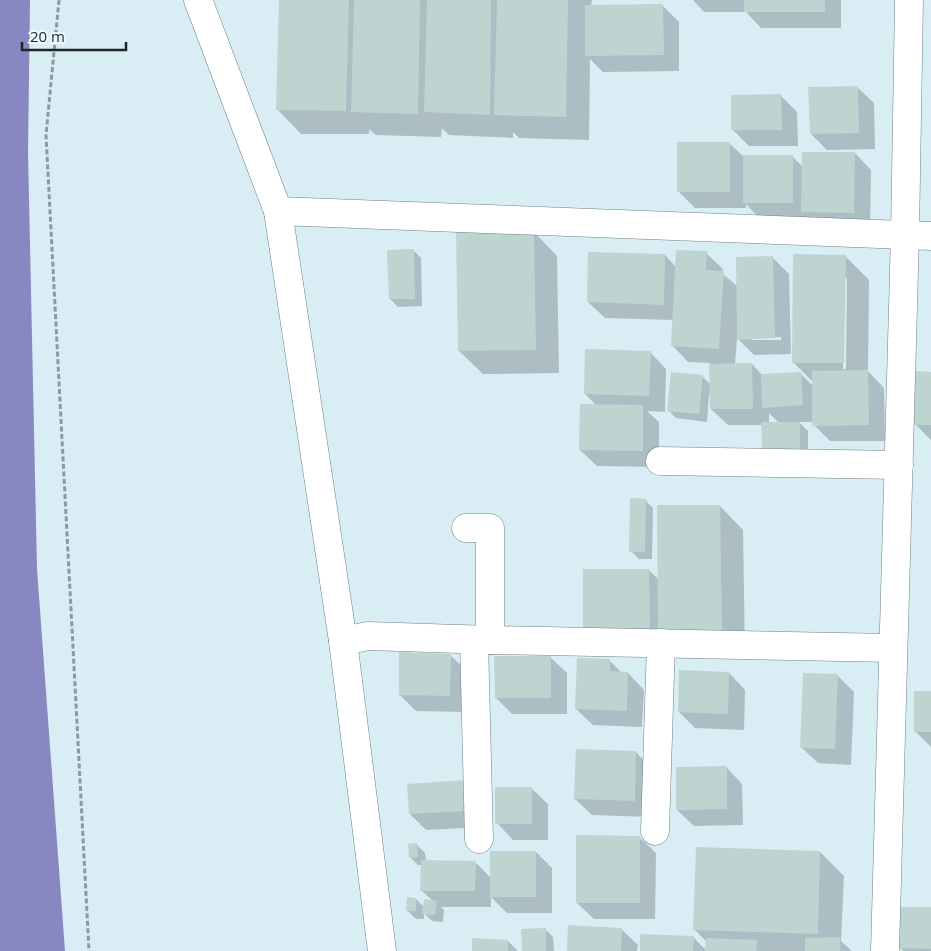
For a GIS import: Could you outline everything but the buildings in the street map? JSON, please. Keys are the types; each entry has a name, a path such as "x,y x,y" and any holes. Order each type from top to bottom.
{"street":[{"path":"198,0 278,211 343,641 382,951"},
{"path":"884,951 899,464 918,235 909,0"},
{"path":"278,211 918,235"},
{"path":"660,461 899,464"},
{"path":"466,528 490,528 482,640 479,839"},
{"path":"343,641 368,636 893,648"},
{"path":"655,831 661,643"}],"path":[{"path":"59,0 46,135 89,951"}],"water":[{"path":"0,0 30,0 28,152 37,569 65,951 0,951"}]}
